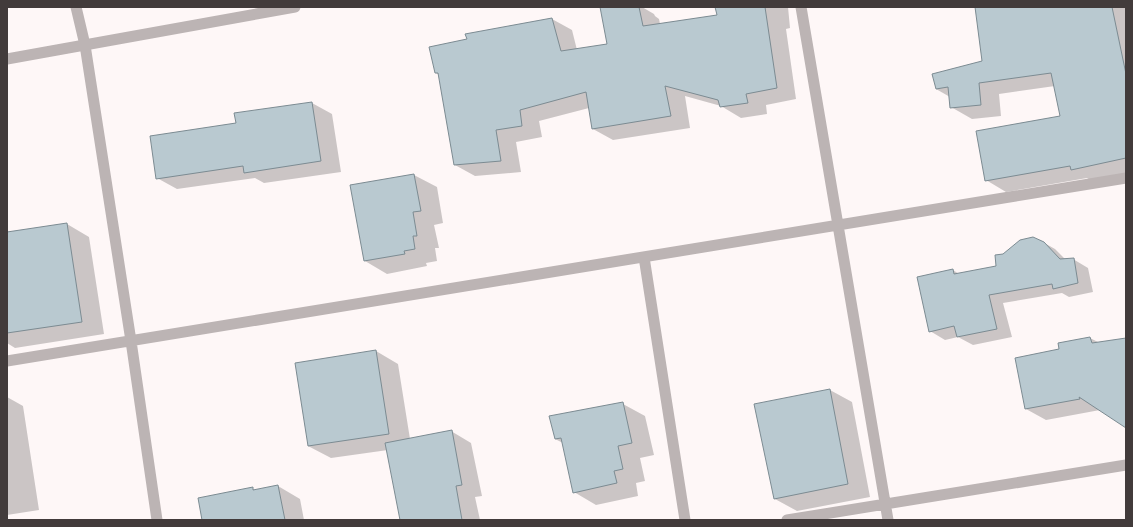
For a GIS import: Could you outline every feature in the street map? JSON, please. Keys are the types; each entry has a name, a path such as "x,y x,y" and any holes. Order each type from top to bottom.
{"street":[{"path":"76,7 85,45 157,520"},
{"path":"7,59 295,7"},
{"path":"801,7 888,520"},
{"path":"7,361 1126,178"},
{"path":"644,257 685,520"},
{"path":"787,520 1126,465"}],"building":[{"path":"600,7 639,7 643,26 717,15 715,7 765,7 777,88 746,94 748,103 720,107 718,100 665,86 671,116 592,129 586,92 520,110 522,126 496,130 501,161 454,165 438,73 435,73 429,47 467,39 465,34 552,18 561,51 607,44"},
{"path":"975,7 1112,7 1126,74 1126,158 1071,170 1070,166 985,181 976,131 1060,116 1051,73 979,83 981,105 950,108 948,87 936,89 932,74 982,61"},
{"path":"312,102 321,161 244,173 243,166 156,179 150,136 236,123 234,113"},
{"path":"414,174 421,211 413,212 417,236 413,236 415,249 404,251 405,254 364,261 350,185"},
{"path":"67,223 82,322 7,333 7,232"},
{"path":"1033,237 1044,242 1060,259 1074,258 1078,283 1053,289 1052,284 989,295 997,329 957,337 954,326 929,332 917,277 953,269 954,274 996,266 995,255 1003,254 1020,240"},
{"path":"1090,337 1092,343 1126,338 1126,428 1079,397 1080,399 1025,409 1015,358 1059,349 1058,343"},
{"path":"376,350 389,434 308,446 295,363"},
{"path":"830,389 848,484 774,499 754,404"},
{"path":"623,402 632,443 618,446 623,469 614,471 617,483 573,493 561,438 555,439 549,416"},
{"path":"452,430 462,485 456,486 462,520 400,520 385,443"},
{"path":"278,485 285,520 202,520 198,498 253,487 253,490"}]}
